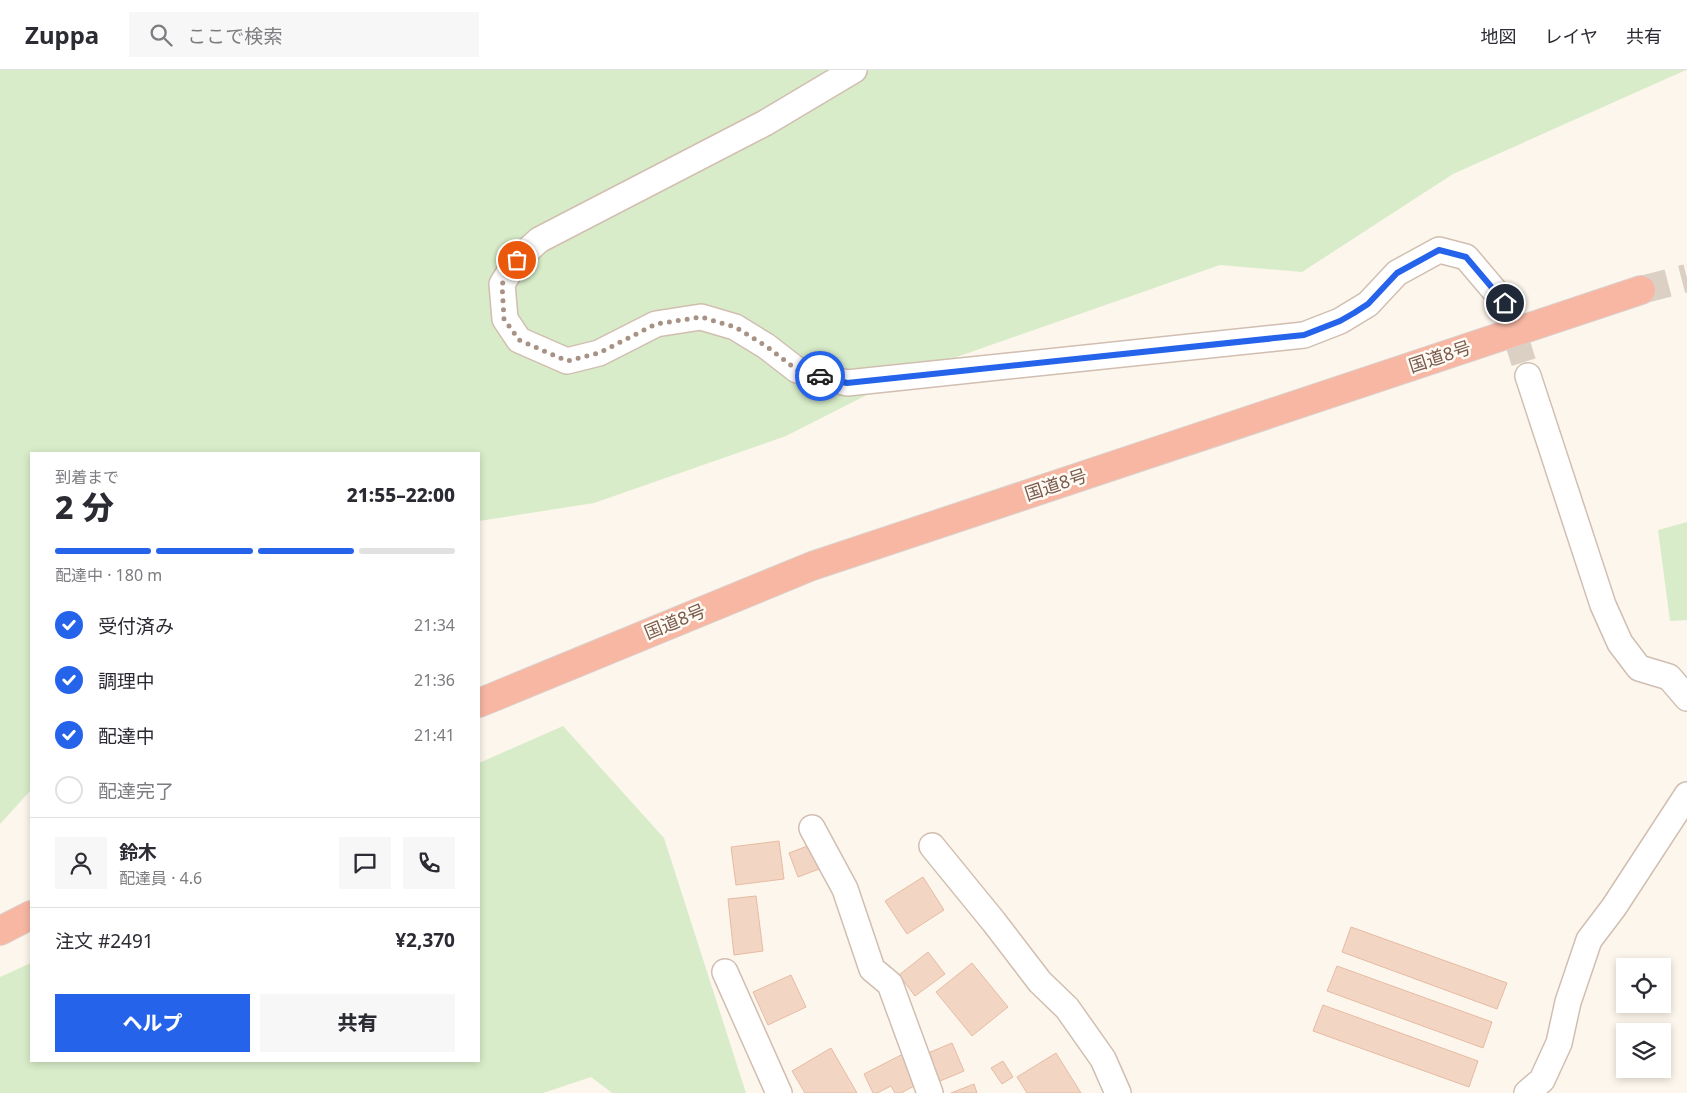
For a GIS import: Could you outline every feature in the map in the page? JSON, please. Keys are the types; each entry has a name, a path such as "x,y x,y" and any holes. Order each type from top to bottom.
{"highway":[{"name":"国道8号","path":"480,703 812,566 1641,290"},
{"path":"0,931 30,916"}],"street":[{"path":"854,70 765,123 539,240 517,260 502,284 504,319 519,340 567,361 599,353 656,324 701,317 735,327 766,346 797,370 847,383 1304,335 1340,321 1354,313 1368,304 1397,273 1439,250 1466,257 1505,303"},
{"path":"1528,376 1602,605 1620,643 1640,668 1669,677 1687,698"},
{"path":"1527,1093 1542,1080 1559,1043 1568,1002 1589,940 1614,907 1687,795"},
{"path":"812,828 845,889 872,969 890,984 930,1093"},
{"path":"932,846 1040,982 1067,1008 1103,1058 1118,1093"},
{"path":"724,972 779,1093"}],"green space":[{"path":"0,70 1686,70 1453,174 1302,272 1220,265 908,374 786,436 594,503 480,521 480,452 30,452 30,791 0,824"},
{"path":"1687,522 1687,620 1670,621 1658,530"},
{"path":"563,726 664,838 746,1093 612,1093 591,1077 543,1093 0,1093 0,977 30,963 30,1062 480,1062 480,763"}],"building":[{"path":"779,841 784,879 736,885 731,847"},
{"path":"810,845 819,869 798,877 789,853"},
{"path":"923,877 944,910 907,934 885,901"},
{"path":"756,896 763,951 734,955 728,899"},
{"path":"1351,927 1507,983 1497,1009 1342,952"},
{"path":"928,952 945,974 915,996 899,975"},
{"path":"972,963 1008,1007 972,1036 936,992"},
{"path":"1337,966 1492,1022 1483,1048 1327,991"},
{"path":"791,975 806,1007 768,1025 753,992"},
{"path":"1323,1005 1478,1061 1469,1087 1313,1031"},
{"path":"952,1043 964,1071 933,1084 921,1056"},
{"path":"831,1048 857,1093 805,1093 792,1071"},
{"path":"1056,1053 1081,1093 1027,1093 1017,1077"},
{"path":"903,1054 918,1084 901,1093 895,1093 891,1086 873,1093 864,1074"},
{"path":"1003,1061 1013,1077 1002,1084 991,1068"},
{"path":"974,1084 977,1093 951,1093"}],"tunnel":[{"path":"1641,290 1687,278"},
{"path":"1505,303 1528,376"}],"way so far":[{"path":"517,260 502,284 504,319 519,340 567,361 599,353 656,324 701,317 735,327 766,346 797,370 820,376"}],"route":[{"path":"820,376 847,383 1304,335 1340,321 1354,313 1368,304 1397,273 1439,250 1466,257 1505,303"}]}
